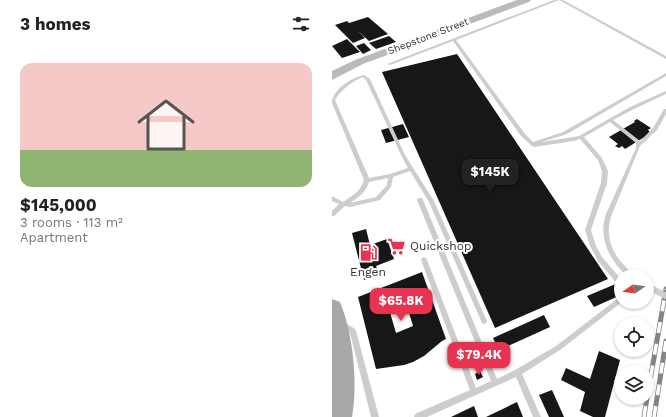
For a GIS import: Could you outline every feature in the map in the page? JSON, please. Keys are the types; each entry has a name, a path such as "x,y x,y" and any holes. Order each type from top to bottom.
{"main road":[{"name":"Shepstone Street","path":"332,76 359,62 526,0"},
{"path":"333,316 341,350 344,379 338,411"}],"lane":[{"path":"389,64 557,0"},
{"path":"561,0 666,58"},
{"path":"454,39 531,144 542,145 581,137 632,108 666,92"},
{"path":"531,144 565,133 666,74"},
{"path":"332,214 343,204 362,191 367,180 333,100 336,94 360,76 364,76 368,79 410,169 431,201 484,321"},
{"path":"623,269 611,253 608,244 606,230 608,217 639,145 655,129 666,110"},
{"path":"610,120 638,142 639,145"},
{"path":"581,137 600,159 605,172 604,183 588,230 593,246 600,259 614,276"},
{"path":"367,180 391,176 410,169"},
{"path":"332,198 343,204 354,205 380,198 390,186 391,176"},
{"path":"420,200 495,383"},
{"path":"424,260 474,392"},
{"path":"654,290 666,296"},
{"path":"418,417 518,373 558,348 614,305"},
{"path":"333,316 353,331 374,417"},
{"path":"518,373 538,417"}],"building":[{"path":"368,17 388,34 369,41 358,31 365,38 353,43 335,25 347,21 349,23"},
{"path":"389,36 396,42 376,49 369,43"},
{"path":"347,39 360,52 342,58 332,46"},
{"path":"364,43 371,50 363,54 356,46"},
{"path":"457,54 608,279 495,328 382,72"},
{"path":"637,119 651,128 648,130 651,133 625,149 622,146 619,148 615,146 618,144 609,137 635,122 634,121"},
{"path":"403,124 409,137 386,143 381,130"},
{"path":"366,229 370,245 387,239 394,259 376,266 379,274 364,280 352,233"},
{"path":"422,272 446,339 424,356 413,362 404,365 376,369 358,297","holes":["406,303 413,326 396,333 389,309"]},
{"path":"614,285 614,298 594,307 587,296"},
{"path":"544,315 550,327 499,350 493,338"},
{"path":"599,351 620,360 619,365 614,365 614,383 605,417 593,417 580,411 585,392 561,380 566,368 590,379"},
{"path":"480,371 483,377 477,380 475,374"},
{"path":"552,390 564,417 549,417 539,395"},
{"path":"517,402 523,417 486,417"},
{"path":"474,406 478,417 451,417"}],"railway":[{"path":"644,417 666,289"},
{"path":"654,417 666,341"}],"place":[{"name":"Quickshop","path":"397,246"},
{"name":"Engen","path":"368,253"}]}
